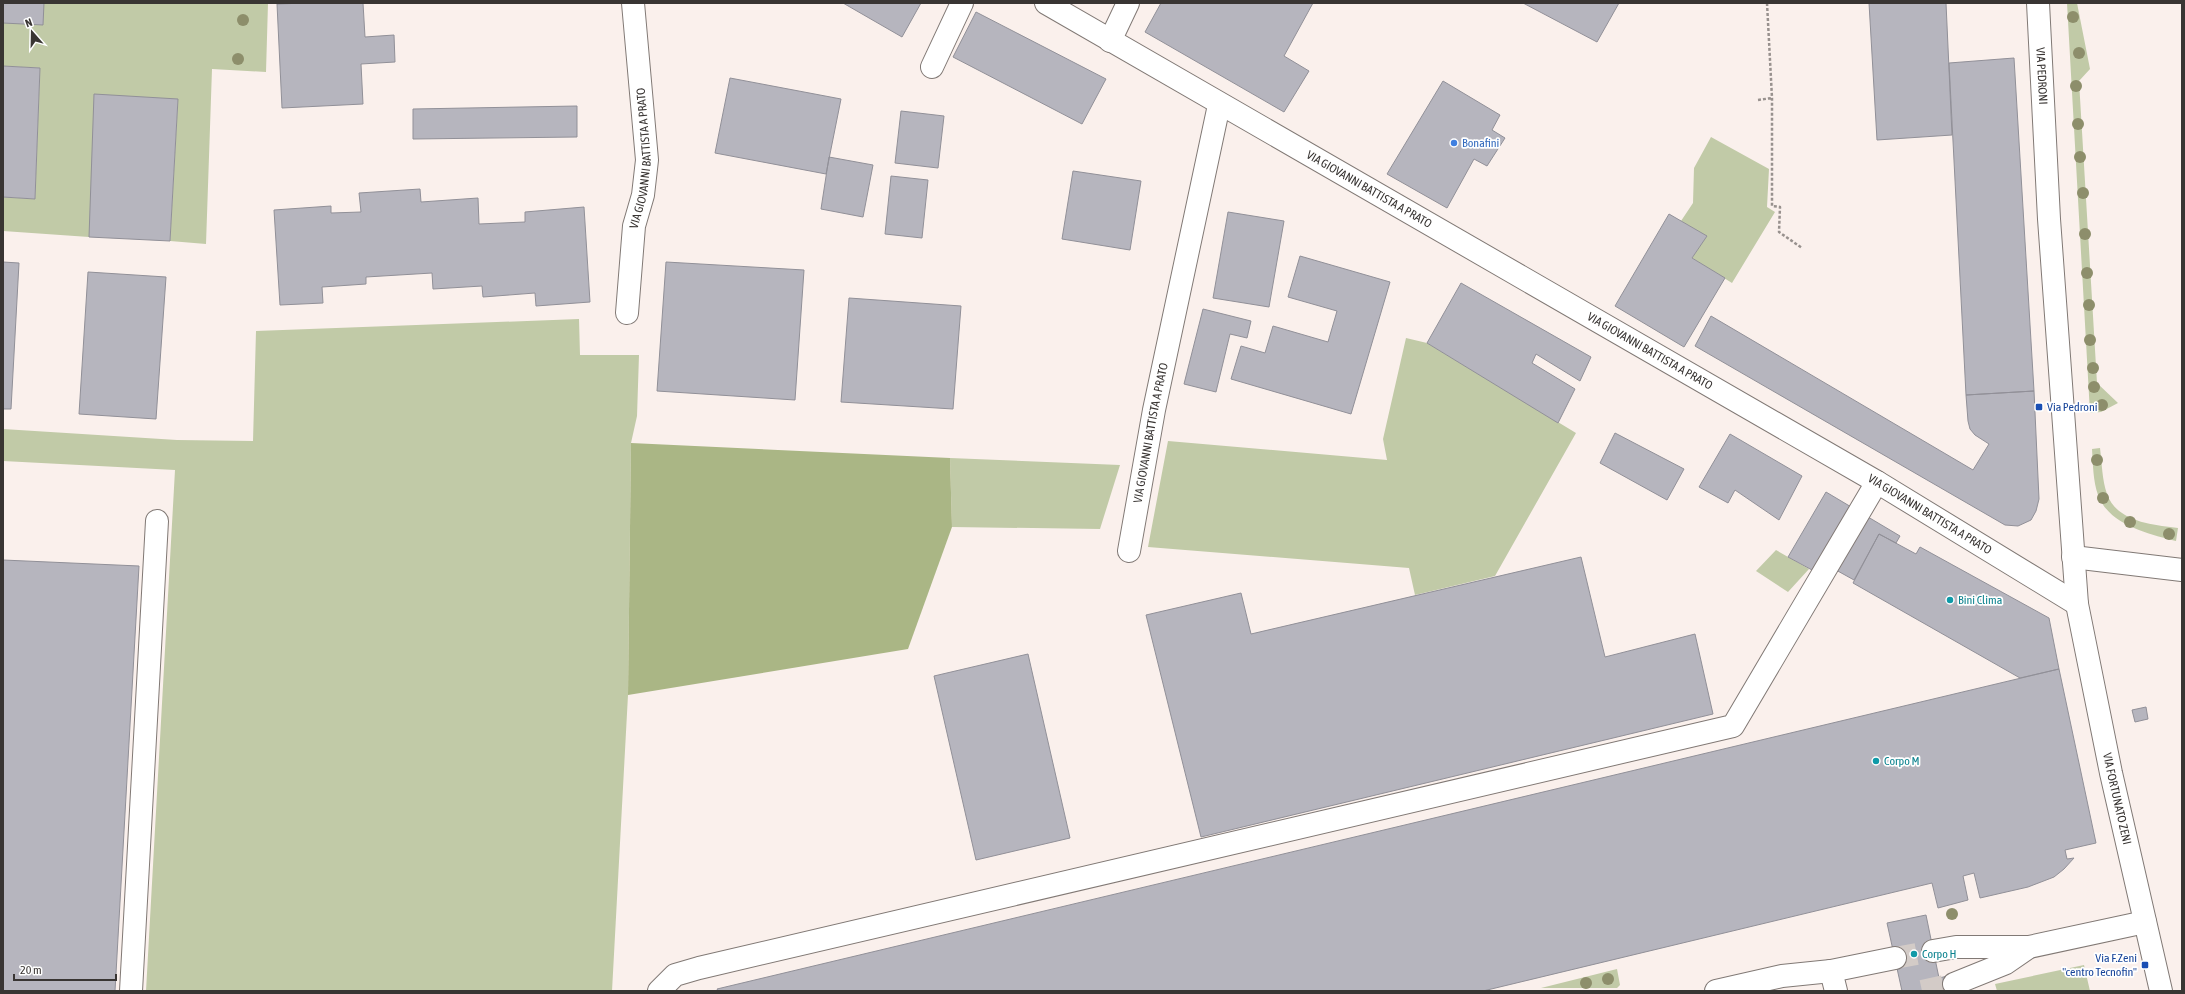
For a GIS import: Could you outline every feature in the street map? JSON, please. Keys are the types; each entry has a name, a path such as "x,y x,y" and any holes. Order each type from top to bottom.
{"street":[{"name":"VIA GIOVANNI BATTISTA A PRATO","path":"627,313 634,226 643,195 647,160 633,3"},
{"path":"932,67 962,3"},
{"name":"VIA GIOVANNI BATTISTA A PRATO","path":"1046,3 1219,105 1877,482 2077,604"},
{"path":"1110,41 1128,3"},
{"name":"VIA PEDRONI","path":"2038,3 2049,219 2077,604"},
{"name":"VIA GIOVANNI BATTISTA A PRATO","path":"1129,551 1154,410 1219,105"},
{"path":"659,991 675,975 699,968 1733,726 1877,482"},
{"path":"130,991 157,521"},
{"path":"2073,557 2182,570"},
{"name":"VIA FORTUNATO ZENI","path":"2077,604 2096,700 2161,991"},
{"path":"1933,950 1956,947 2029,947 2145,922"},
{"path":"1954,984 2006,963 2029,947"},
{"path":"1716,991 1782,976 1834,981 1895,958"}],"path":[{"path":"1767,3 1772,98 1772,206 1780,207 1779,232 1802,248"},
{"path":"1758,100 1772,98"}],"green space":[{"path":"44,3 268,3 266,72 212,69 206,244 170,241 178,100 89,237 3,231 3,197 35,199 40,68 3,66 3,23"},
{"path":"2067,3 2077,3 2090,69 2079,81 2097,383 2118,403 2101,412 2090,413"},
{"path":"1711,137 1769,169 1767,207 1775,212 1732,283 1692,258 1706,236 1681,221 1693,203 1694,168"},
{"path":"579,319 580,355 639,355 637,416 631,443 628,695 612,991 146,991 175,470 3,461 3,429 177,440 253,441 256,331"},
{"path":"1406,338 1427,343 1576,433 1495,576 1415,595 1409,568 1148,547 1168,441 1387,460 1383,439"},
{"path":"631,443 950,458 952,527 908,649 628,695"},
{"path":"2100,448 2104,483 2107,494 2112,503 2119,511 2137,520 2178,528 2176,541 2131,527 2111,514 2103,505 2096,490 2092,449"},
{"path":"950,458 1120,465 1100,529 952,527"},
{"path":"1776,550 1809,569 1788,592 1756,571"},
{"path":"2084,965 2090,991 1997,991 1995,984"},
{"path":"1617,969 1620,985 1617,988 1541,988"}],"building":[{"path":"3,3 44,3 43,25 3,23"},
{"path":"363,3 365,37 394,35 395,62 361,64 363,104 282,108 277,4"},
{"path":"843,3 921,3 902,37"},
{"path":"1161,3 1313,3 1284,56 1309,71 1284,112 1145,32"},
{"path":"1523,3 1619,3 1597,42"},
{"path":"1869,3 1946,3 1952,135 1877,140"},
{"path":"976,12 1106,79 1082,124 953,57"},
{"path":"2014,58 2034,391 1966,395 1949,63"},
{"path":"3,66 40,68 35,199 3,197"},
{"path":"730,78 841,99 826,174 715,153"},
{"name":"Bonafini","path":"1443,81 1500,115 1492,130 1505,138 1487,166 1474,159 1447,208 1387,174"},
{"path":"94,94 178,99 170,241 89,237"},
{"path":"577,106 577,137 413,139 413,109"},
{"path":"901,111 944,116 938,168 895,163"},
{"path":"829,157 873,165 863,217 821,209"},
{"path":"1073,171 1141,181 1130,250 1062,239"},
{"path":"891,176 928,180 922,238 885,234"},
{"path":"420,189 421,202 478,198 479,224 525,222 525,212 584,207 590,302 536,306 535,293 483,297 482,286 433,289 432,273 366,277 366,284 322,287 323,303 280,305 274,210 331,206 331,213 361,212 359,193"},
{"path":"1228,212 1284,221 1269,307 1213,298"},
{"path":"1669,214 1707,236 1692,258 1725,278 1684,347 1615,306"},
{"path":"1300,256 1390,282 1351,414 1231,379 1241,346 1265,353 1273,326 1328,342 1337,311 1288,297"},
{"path":"3,262 19,263 11,409 3,409"},
{"path":"666,262 804,270 795,400 657,391"},
{"path":"88,272 166,277 156,419 79,414"},
{"path":"1461,283 1591,357 1580,381 1536,354 1532,363 1575,389 1558,423 1427,343"},
{"path":"849,298 961,306 953,409 841,402"},
{"path":"1203,309 1251,321 1247,338 1230,334 1216,392 1184,384"},
{"path":"1711,316 1973,470 1989,444 1975,435 1970,429 1966,395 2034,391 2039,499 2036,511 2031,520 2018,526 2005,525 1695,346"},
{"path":"1615,433 1684,469 1667,500 1600,463"},
{"path":"1730,434 1802,476 1779,520 1735,490 1728,503 1699,487"},
{"path":"1826,492 1900,536 1896,543 1879,534 1854,580 1818,560 1812,570 1788,557"},
{"name":"Bini Clima","path":"1879,534 1916,554 1920,547 2049,618 2059,669 2020,678 1853,583"},
{"path":"1581,557 1605,657 1695,634 1713,714 1201,837 1146,615 1241,593 1251,634"},
{"path":"3,560 139,566 115,991 3,991"},
{"path":"1028,654 1070,838 976,860 934,676"},
{"name":"Corpo M","path":"2059,669 2096,843 2065,850 2067,859 2074,858 2064,869 2054,877 2028,887 1980,898 1974,873 1963,876 1968,900 1938,908 1932,883 1483,991 718,991 717,989"},
{"path":"2146,707 2148,719 2135,722 2132,710"},
{"name":"Corpo H","path":"1926,915 1939,978 1952,975 1955,991 1902,991 1887,923"}],"tunnel":[{"path":"1895,958 1933,951"},
{"path":"1922,991 1954,984"}],"place":[{"name":"Bonafini","path":"1454,143"},
{"name":"Via Pedroni","path":"2039,407"},
{"name":"Bini Clima","path":"1950,600"},
{"name":"Corpo M","path":"1876,761"},
{"name":"Corpo H","path":"1914,954"},
{"name":"Via F.Zeni \"centro Tecnofin\"","path":"2145,965"}]}
